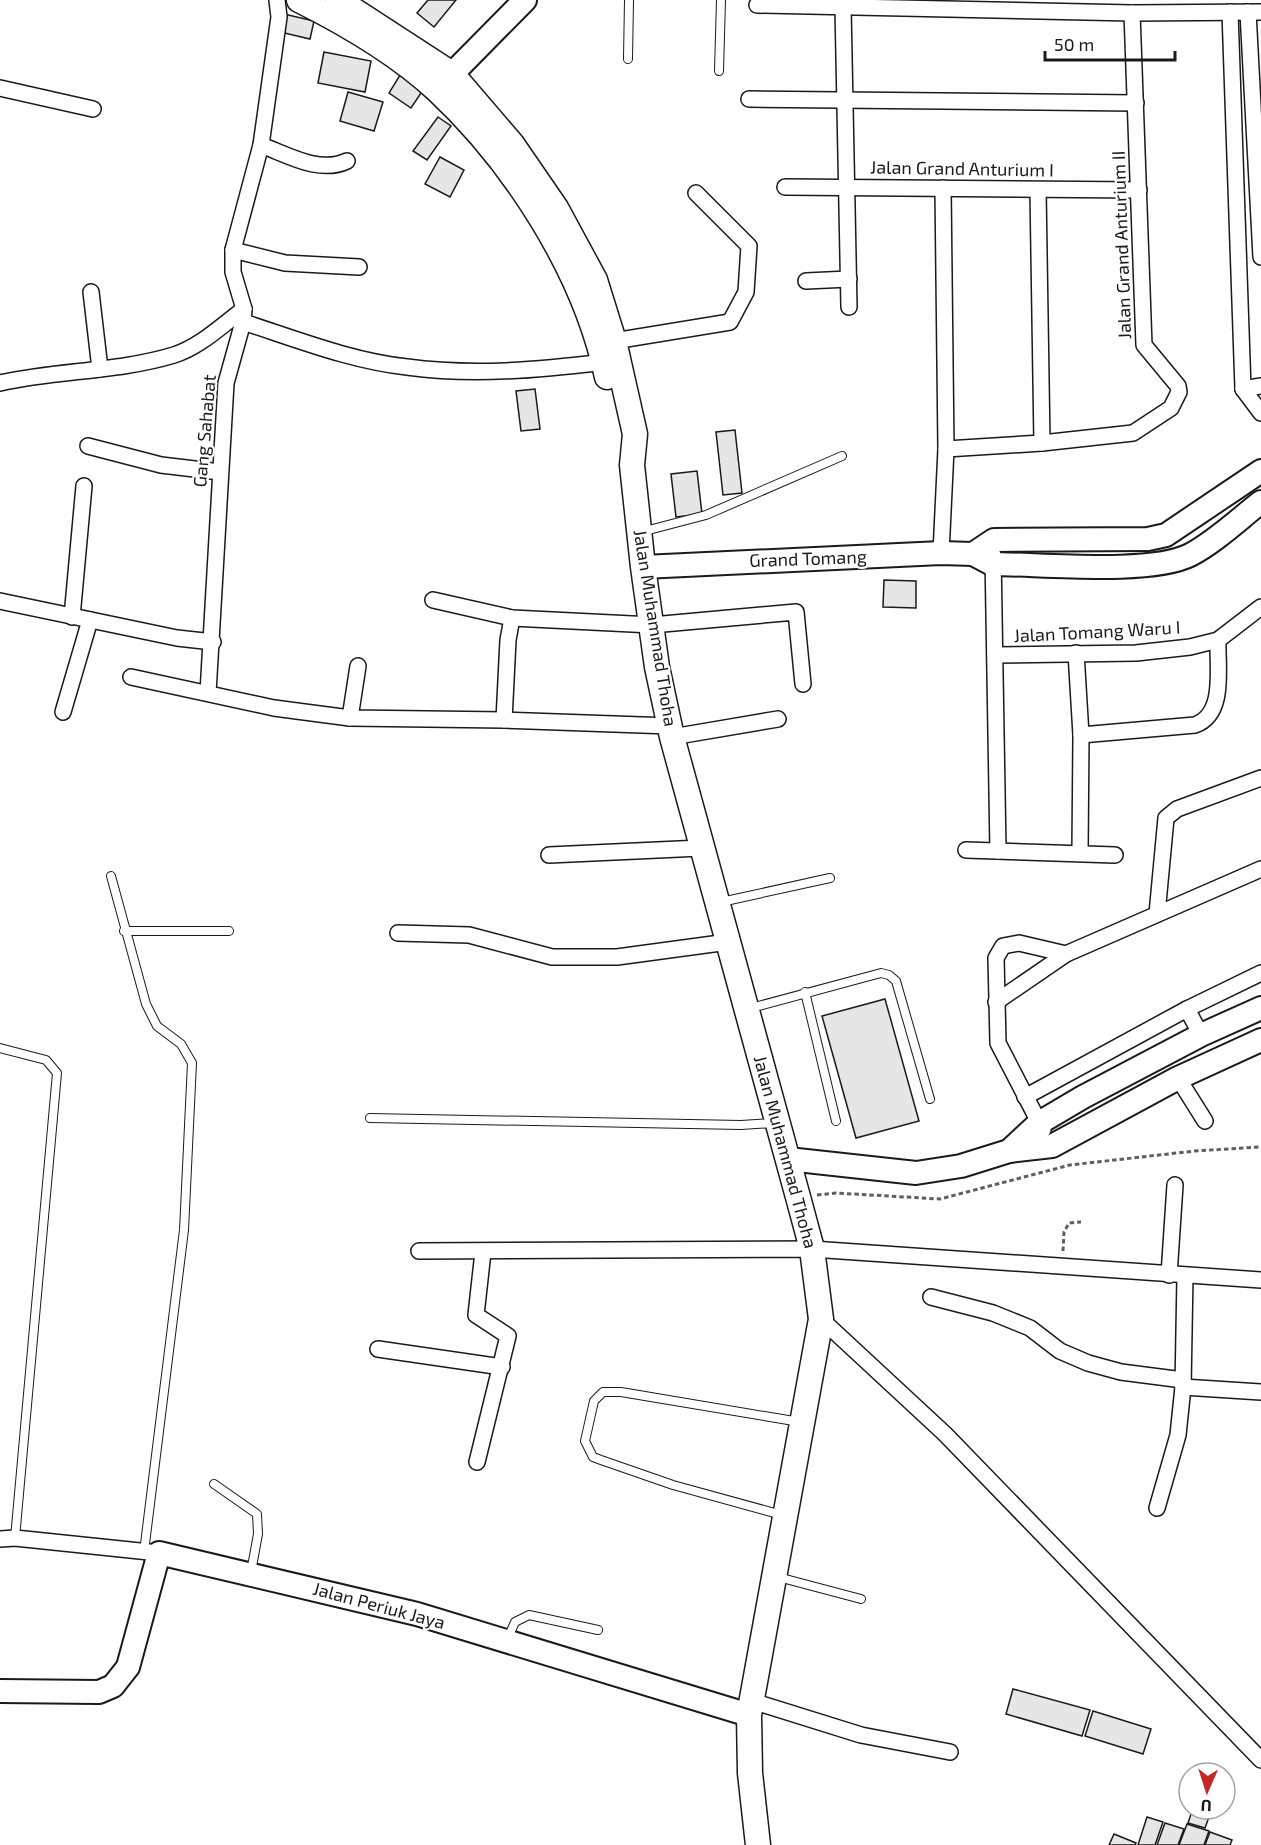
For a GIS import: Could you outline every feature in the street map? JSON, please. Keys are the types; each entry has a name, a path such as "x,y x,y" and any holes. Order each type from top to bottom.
{"main road":[{"name":"Jalan Muhammad Thoha","path":"299,0 350,8 452,74 505,149 567,259 609,352 621,447 632,465 643,567 671,731 812,1249 821,1319 750,1708 750,1773 758,1845"},
{"name":"Jalan Muhammad Thoha","path":"350,8 436,89 505,149"}],"street":[{"path":"244,315 232,272 233,250 261,144 279,17 277,0"},
{"path":"452,74 525,0"},
{"path":"757,5 1132,13 1255,12 1256,167 1261,257"},
{"path":"843,7 849,307"},
{"path":"1230,12 1243,388 1261,413"},
{"name":"Jalan Grand Anturium II","path":"946,449 1042,443 1133,433 1171,408 1179,392 1178,386 1144,345 1132,13"},
{"path":"0,88 93,109"},
{"path":"749,99 1136,103"},
{"path":"261,144 318,166 334,167 347,161"},
{"path":"1236,168 1256,167"},
{"name":"Jalan Grand Anturium I","path":"785,187 1139,190"},
{"path":"941,554 946,449 943,188"},
{"path":"1038,190 1042,443"},
{"path":"244,315 326,349 406,367 491,373 609,352 730,322 746,292 749,246 696,193"},
{"path":"233,250 285,263 359,267"},
{"path":"806,281 849,279"},
{"path":"92,292 100,369"},
{"path":"0,383 100,369 175,354 244,315"},
{"name":"Gang Sahabat","path":"208,693 213,642 226,383 244,315"},
{"path":"1243,388 1261,386"},
{"path":"88,446 161,465 220,472"},
{"path":"998,851 994,656 983,559 994,540 1148,539 1166,535 1261,471"},
{"path":"72,616 84,486"},
{"name":"Grand Tomang","path":"643,567 941,554 983,559 1148,566 1175,561 1192,554 1261,502"},
{"path":"433,600 512,618 652,625 796,612 803,684"},
{"path":"0,601 213,642"},
{"name":"Jalan Tomang Waru I","path":"994,656 1136,653 1190,647 1218,640 1261,607"},
{"path":"504,720 508,640 512,618"},
{"path":"63,711 90,620"},
{"path":"1081,735 1194,725 1203,722 1210,717 1216,703 1218,640"},
{"path":"1076,653 1081,735 1080,853"},
{"path":"350,718 358,666"},
{"path":"131,677 274,708 350,718 504,720 671,731 778,718"},
{"path":"1157,914 1166,818 1177,809 1261,778"},
{"path":"549,855 701,848"},
{"path":"966,850 1115,855"},
{"path":"996,1002 1066,954 1261,868"},
{"path":"398,933 469,934 552,957 618,957 728,942"},
{"path":"1052,1146 998,1043 996,958 1003,946 1019,943 1066,954"},
{"path":"1026,1097 1187,1009 1261,973"},
{"path":"1009,1151 1039,1123 1083,1097 1201,1035 1261,1008"},
{"path":"1187,1009 1201,1035"},
{"path":"788,1159 916,1173 962,1166 1009,1151 1052,1146 1178,1078 1261,1040"},
{"path":"1178,1078 1205,1121"},
{"path":"1169,1275 1175,1185"},
{"path":"419,1251 812,1249 1169,1275 1246,1277 1261,1280"},
{"path":"477,1462 508,1336 476,1315 483,1252"},
{"path":"1157,1508 1176,1443 1183,1384 1185,1276"},
{"path":"931,1297 993,1313 1030,1328 1060,1351 1088,1363 1183,1384 1261,1392"},
{"path":"821,1319 945,1434 1261,1760"},
{"path":"378,1349 502,1367"},
{"name":"Jalan Periuk Jaya","path":"8,1538 152,1552 251,1573 417,1614 750,1708"},
{"path":"0,1691 99,1692 113,1686 128,1667 152,1552"},
{"path":"750,1708 861,1735 950,1752"}],"lane":[{"path":"628,59 629,0"},
{"path":"719,71 721,0"},
{"path":"639,532 706,515 842,456"},
{"path":"111,876 146,1004 157,1026 181,1044 192,1063 184,1230 152,1552"},
{"path":"717,904 830,878"},
{"path":"124,930 229,932"},
{"path":"746,1009 881,973 890,975 896,981 930,1099"},
{"path":"805,992 836,1121"},
{"path":"0,1048 46,1059 57,1073 8,1538"},
{"path":"370,1118 741,1125 778,1122"},
{"path":"785,1515 673,1485 601,1460 593,1457 585,1441 594,1401 603,1392 621,1392 801,1422"},
{"path":"214,1484 257,1514 258,1534 251,1573"},
{"path":"774,1575 861,1599"},
{"path":"507,1641 515,1622 529,1615 598,1630"}],"path":[{"path":"798,1197 836,1193 940,1199 1070,1165 1259,1147"},
{"path":"1062,1268 1064,1232 1069,1223 1081,1222"}],"building":[{"path":"428,0 456,0 434,27 417,13"},
{"path":"284,14 314,21 310,39 280,32"},
{"path":"324,52 371,61 365,92 318,83"},
{"path":"400,75 423,90 411,108 389,93"},
{"path":"348,92 383,102 374,131 340,121"},
{"path":"438,117 451,126 427,160 413,151"},
{"path":"440,157 464,170 450,197 425,184"},
{"path":"535,389 540,429 521,431 516,391"},
{"path":"735,430 742,493 723,495 716,432"},
{"path":"697,471 702,514 676,517 671,474"},
{"path":"884,580 916,581 916,608 883,607"},
{"path":"885,999 919,1121 856,1138 822,1016"},
{"path":"1013,1689 1090,1710 1082,1736 1006,1714"},
{"path":"1093,1711 1151,1729 1143,1754 1085,1736"},
{"path":"1147,1817 1163,1822 1155,1845 1138,1845"},
{"path":"1189,1821 1208,1821 1205,1828 1188,1823"},
{"path":"1165,1823 1184,1829 1178,1845 1157,1845"},
{"path":"1187,1824 1209,1831 1204,1845 1179,1845"},
{"path":"1210,1832 1232,1840 1230,1845 1205,1845"},
{"path":"1114,1834 1136,1843 1135,1845 1109,1845"}]}
